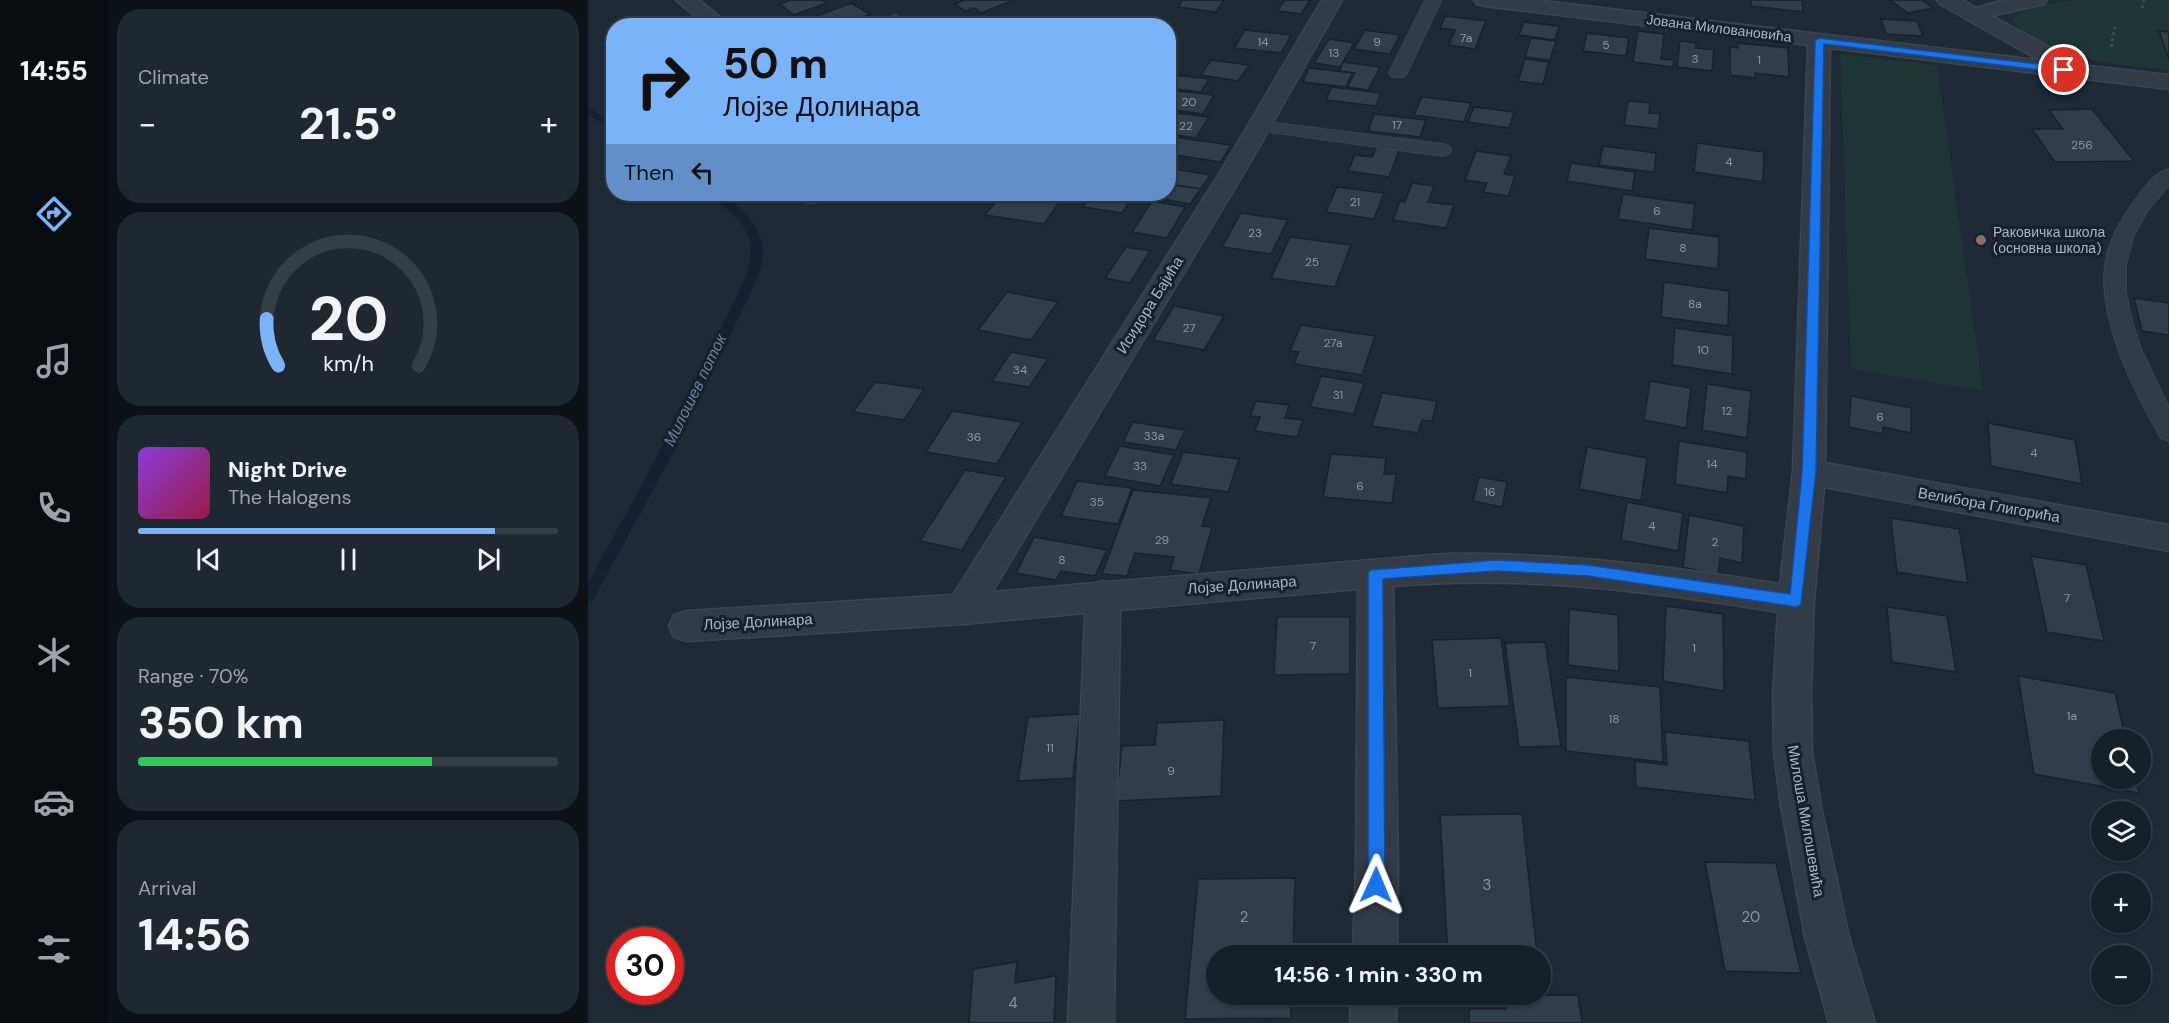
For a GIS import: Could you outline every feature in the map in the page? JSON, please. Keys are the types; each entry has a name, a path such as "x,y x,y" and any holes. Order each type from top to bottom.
{"street":[{"path":"686,0 710,18"},
{"name":"Исидора Бајића","path":"963,609 1261,126 1332,0"},
{"name":"Јована Миловановића","path":"1484,0 2169,82"},
{"path":"1947,0 2057,61 2063,65 2064,70"},
{"path":"1974,15 2037,0"},
{"name":"Милоша Милошевића","path":"1819,41 1809,472 1796,601 1792,752 1800,806 1827,937 1852,1023"},
{"name":"Велибора Глигорића","path":"1809,472 2169,538"},
{"name":"Лојзе Долинара","path":"687,626 963,609 1103,595 1497,566 1588,570 1796,601"},
{"path":"1375,574 1377,861 1375,945"},
{"path":"1091,1023 1103,595"},
{"path":"1373,1023 1374,1005"}],"lane":[{"path":"1398,73 1433,0"},
{"path":"1261,126 1442,150"},
{"path":"2169,175 2160,181 2126,226 2113,274 2114,298 2123,326 2169,432"}],"path":[{"path":"2142,8 2144,0"}],"green space":[{"path":"2073,0 2169,0 2169,32 2160,31 2169,60 2169,71 2107,63 2062,52 2042,44 2025,33 2012,20 2032,7"},
{"path":"1840,54 1937,65 1983,391 1851,369"}],"building":[{"path":"791,0 822,0 827,3 794,15 780,4"},
{"path":"964,0 1014,0 981,13 974,8 965,11 955,4"},
{"path":"1183,0 1224,0 1216,12 1178,7"},
{"path":"1285,0 1310,0 1301,14 1277,11"},
{"path":"1751,0 1802,0 1803,12 1751,6"},
{"path":"1890,0 1922,0 1933,8 1908,13"},
{"path":"851,3 870,14 860,18 814,17"},
{"path":"1445,16 1486,21 1475,49 1449,45 1455,30 1440,28"},
{"path":"1881,19 1917,21 1923,36 1886,34"},
{"path":"1524,22 1559,26 1555,40 1519,35"},
{"path":"1245,30 1291,35 1281,53 1234,48"},
{"path":"1365,30 1400,35 1390,54 1354,49"},
{"path":"1638,31 1664,34 1661,59 1674,60 1673,67 1633,62"},
{"path":"2159,31 2169,32 2169,59"},
{"path":"1587,33 1629,38 1626,56 1583,51"},
{"path":"1531,38 1556,41 1550,60 1525,57"},
{"path":"1329,39 1354,43 1340,67 1314,63"},
{"path":"1680,41 1696,43 1696,48 1714,50 1712,71 1677,67"},
{"path":"1738,43 1788,48 1789,77 1755,73 1755,78 1730,75 1730,47 1738,48"},
{"path":"1525,59 1549,62 1543,84 1518,81"},
{"path":"1211,60 1249,65 1238,81 1201,75"},
{"path":"1343,62 1380,67 1368,90 1347,87 1355,73 1339,71"},
{"path":"1309,68 1352,73 1346,87 1303,82"},
{"path":"1176,75 1209,79 1201,92 1176,89"},
{"path":"1332,87 1381,93 1376,106 1326,100"},
{"path":"1176,91 1214,95 1203,114 1176,110"},
{"path":"1422,97 1471,103 1464,122 1414,115"},
{"path":"1628,101 1650,103 1649,113 1660,114 1658,129 1624,125"},
{"path":"1474,107 1514,112 1509,128 1468,122"},
{"path":"2092,109 2134,161 2055,162 2032,129 2063,129 2049,110"},
{"path":"1176,113 1209,117 1196,138 1176,135"},
{"path":"1374,114 1426,120 1420,137 1368,131"},
{"path":"1176,137 1231,145 1221,162 1176,155"},
{"path":"1697,143 1764,152 1763,182 1694,172"},
{"path":"1378,144 1400,148 1389,177 1348,171 1355,155 1372,157"},
{"path":"1603,146 1656,153 1654,172 1599,165"},
{"path":"1476,151 1511,156 1504,174 1515,176 1508,196 1483,192 1487,183 1465,180"},
{"path":"1571,163 1635,172 1632,191 1567,181"},
{"path":"1176,169 1210,175 1201,189 1176,185"},
{"path":"1412,183 1434,186 1428,202 1454,205 1446,228 1393,220 1400,201 1405,202"},
{"path":"1176,185 1201,189 1190,204 1173,201 1176,201"},
{"path":"1337,187 1384,193 1374,219 1326,212"},
{"path":"1623,194 1695,204 1692,230 1618,219"},
{"path":"996,201 1060,201 1044,224 985,215"},
{"path":"1088,201 1130,201 1122,213 1083,207"},
{"path":"1152,201 1185,207 1167,238 1132,232"},
{"path":"1241,213 1288,220 1271,254 1222,247"},
{"path":"1649,228 1719,237 1718,269 1645,259"},
{"path":"1290,237 1351,245 1335,287 1271,278"},
{"path":"1126,247 1150,251 1130,283 1105,278"},
{"path":"1664,282 1729,291 1728,326 1661,317"},
{"path":"1007,292 1058,302 1031,340 978,330"},
{"path":"2134,298 2169,303 2169,335 2142,331"},
{"path":"1174,306 1224,316 1204,350 1153,340"},
{"path":"1301,325 1375,336 1362,375 1294,364 1299,352 1290,351"},
{"path":"1675,328 1733,336 1732,374 1672,365"},
{"path":"1011,352 1048,359 1029,387 992,381"},
{"path":"1321,376 1364,383 1354,414 1310,407"},
{"path":"1650,381 1691,388 1686,428 1644,420"},
{"path":"875,382 924,389 904,420 853,412"},
{"path":"1707,384 1751,391 1747,438 1702,430"},
{"path":"1382,393 1437,401 1432,421 1422,420 1418,433 1372,426"},
{"path":"1851,396 1911,408 1911,433 1883,427 1883,434 1849,427"},
{"path":"1256,401 1289,405 1285,418 1303,420 1297,437 1255,431 1260,417 1250,416"},
{"path":"952,411 1022,422 997,464 926,452"},
{"path":"1133,422 1185,430 1176,450 1123,442"},
{"path":"1988,423 2075,440 2082,484 1991,466"},
{"path":"1679,441 1747,452 1746,479 1728,476 1727,493 1675,484"},
{"path":"1120,446 1174,455 1160,486 1105,476"},
{"path":"1587,447 1647,458 1641,501 1579,489"},
{"path":"1183,452 1239,459 1228,492 1171,484"},
{"path":"1331,454 1386,458 1384,474 1396,474 1392,503 1323,497"},
{"path":"965,470 1006,477 962,550 920,541"},
{"path":"1479,477 1507,482 1502,507 1473,501"},
{"path":"1077,481 1132,488 1118,524 1061,516"},
{"path":"1133,490 1211,498 1202,526 1212,527 1199,574 1170,570 1174,557 1135,553 1127,576 1102,574"},
{"path":"1627,502 1683,513 1678,551 1621,540"},
{"path":"1689,515 1744,526 1742,563 1720,558 1718,575 1683,567"},
{"path":"1891,518 1959,529 1968,583 1897,572"},
{"path":"1034,537 1107,550 1095,576 1061,571 1056,580 1016,573"},
{"path":"2031,556 2086,565 2104,641 2047,632"},
{"path":"1666,606 1723,614 1724,691 1663,681"},
{"path":"1887,607 1947,616 1956,672 1892,662"},
{"path":"1569,609 1618,615 1619,671 1568,665"},
{"path":"1277,617 1350,617 1350,674 1274,675"},
{"path":"1501,638 1510,706 1438,708 1432,640"},
{"path":"1545,642 1561,746 1519,747 1505,643"},
{"path":"2018,676 2115,693 2123,729 2091,729 2091,784 2034,774"},
{"path":"1566,677 1660,687 1663,762 1566,751"},
{"path":"1080,714 1073,778 1018,781 1028,717"},
{"path":"1224,720 1221,796 1116,801 1122,746 1155,745 1157,723"},
{"path":"1665,732 1749,741 1755,800 1636,787 1635,761 1667,765"},
{"path":"2117,789 2138,789 2139,793"},
{"path":"1522,814 1536,945 1447,945 1440,815"},
{"path":"1705,862 1776,863 1801,973 1725,971"},
{"path":"1295,878 1293,945 1206,945 1206,1005 1291,1005 1291,1018 1185,1019 1198,879"},
{"path":"1017,962 1015,983 1056,976 1054,1023 969,1023 973,969"},
{"path":"1551,995 1578,995 1582,1023 1469,1023 1469,1009 1506,1009 1506,1005 1551,1005"}],"waterway":[{"name":"Милошев поток","path":"588,110 606,122"},
{"name":"Милошев поток","path":"588,596 657,470 746,290 755,266 757,258 755,237 744,220 721,201"}],"place":[{"name":"Раковичка школа (основна школа)","path":"1981,240"}],"route":[{"path":"1376,885 1375,574 1497,566 1588,570 1702,585 1796,601 1809,472 1819,41 2064,70"}]}
